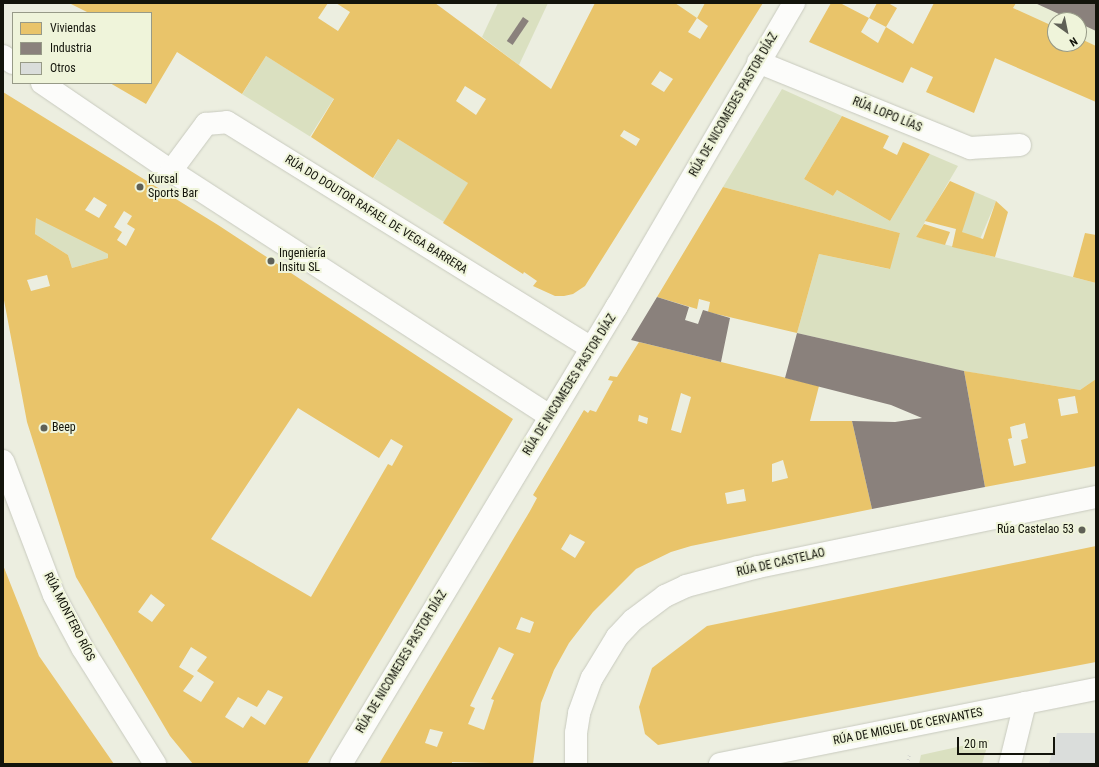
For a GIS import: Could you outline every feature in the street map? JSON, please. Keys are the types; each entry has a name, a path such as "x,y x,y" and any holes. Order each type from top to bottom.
{"street":[{"name":"RÚA DE NICOMEDES PASTOR DÍAZ","path":"341,764 592,348 758,62 794,3"},
{"path":"3,56 12,62"},
{"name":"RÚA LOPO LÍAS","path":"758,62 970,148 1020,144"},
{"path":"43,84 171,171 550,416"},
{"name":"RÚA DO DOUTOR RAFAEL DE VEGA BARRERA","path":"171,171 206,124 226,122 592,348"},
{"name":"RÚA MONTERO RÍOS","path":"3,461 54,595 83,649 155,764"},
{"name":"RÚA DE CASTELAO","path":"576,764 576,733 579,713 592,678 617,637 633,620 665,596 686,586 758,567 1096,498"},
{"name":"RÚA DE MIGUEL DE CERVANTES","path":"720,764 1096,689"},
{"path":"1010,764 1026,703"}],"shaded area":[{"path":"498,3 548,3 519,65 482,37"},
{"path":"675,3 705,3 697,18"},
{"path":"1016,3 1096,3 1096,46 1087,42 1087,12 1047,12 1047,23 1013,8"},
{"path":"266,56 334,98 310,137 242,94"},
{"path":"782,89 842,116 804,179 833,196 837,190 890,221 930,154 958,166 916,237 1096,283 1096,379 1080,390 963,371 797,333 819,254 889,269 900,233 723,187"},
{"path":"398,139 468,183 444,222 374,178"},
{"path":"975,192 996,201 980,240 959,231"},
{"path":"36,218 108,254 108,258 72,268 68,255 35,234"},
{"path":"989,740 982,764 919,764 921,755"}],"building: Viviendas":[{"path":"69,3 328,3 318,18 338,31 350,12 336,3 435,3 551,89 595,3 675,3 697,18 705,3 763,3 585,286 573,294 564,296 555,296 533,286 537,281 524,272 523,274 443,223 468,183 398,139 373,178 311,137 334,99 266,56 242,94 177,52 146,104 112,84 152,84 152,12 87,12","holes":["697,18 708,26 700,39 688,32","660,71 673,79 664,92 651,84","465,86 486,99 476,115 456,101","624,130 640,139 636,146 620,136"]},
{"path":"831,3 840,3 869,18 861,32 878,43 886,27 913,44 934,3 1016,3 1013,8 1047,23 1047,52 1087,52 1087,42 1096,46 1096,102 995,58 974,113 926,92 933,77 911,67 903,83 809,42"},
{"path":"877,3 888,3 897,8 886,27 869,18"},
{"path":"3,92 218,225 513,419 307,764 193,764 170,736 76,577 27,422 3,295","holes":["94,197 107,205 99,218 85,210","124,211 132,216 127,224 135,229 126,246 117,240 122,232 114,227","36,218 108,254 108,258 72,268 68,255 35,234","47,275 50,286 31,291 27,280","298,408 379,458 391,439 403,446 392,466 388,464 311,597 211,539","151,594 165,605 152,622 138,612","191,647 207,657 197,671 214,682 201,702 183,691 194,676 179,667","268,690 283,697 265,725 251,716 243,728 225,717 238,697 257,707"]},
{"path":"842,116 889,136 883,148 897,155 903,142 930,154 890,221 837,190 833,196 804,179"},
{"path":"950,181 975,192 962,232 983,239 996,201 1008,212 995,257 952,247 956,229 925,221"},
{"path":"723,187 900,233 890,269 819,254 797,333 708,312 710,302 699,299 697,309 657,297"},
{"path":"924,224 950,232 945,245 916,237"},
{"path":"1085,233 1096,235 1096,283 1073,277"},
{"path":"639,342 819,386 810,421 852,421 872,509 691,546 671,552 636,569 593,612 569,643 554,670 541,703 533,764 452,762 452,764 379,764 530,511 537,498 533,495 584,410 588,413 590,410 596,412 613,381 608,380 610,376 617,377","holes":["681,393 691,397 681,433 671,430","639,415 648,418 647,424 638,421","783,460 788,478 772,482 772,464","744,489 746,501 727,504 725,493","570,534 585,542 575,558 561,549","521,617 534,622 530,633 516,629","499,647 514,654 491,699 494,700 484,730 468,724 475,708 470,706","430,729 443,732 437,747 425,743"]},
{"path":"964,371 1080,390 1096,379 1096,466 985,487","holes":["1075,396 1078,413 1061,416 1058,399","1025,423 1028,438 1021,440 1026,463 1014,466 1008,439 1012,438 1010,427"]},
{"path":"1096,546 1096,662 658,745 645,734 639,707 652,668 707,626"},
{"path":"3,565 39,656 114,764 3,764"}],"building: Industria":[{"path":"1035,3 1096,3 1096,31 1087,27 1087,12 1055,12"},
{"path":"523,17 529,21 513,45 507,41"},
{"path":"657,297 689,307 685,320 698,324 703,310 730,318 721,362 631,340"},
{"path":"797,333 964,371 985,487 872,509 852,421 895,422 922,418 891,405 785,378"}],"building: Otros":[{"path":"1057,733 1096,733 1096,764 1049,764"}],"place":[{"name":"Kursal Sports Bar","path":"140,187"},
{"name":"Ingeniería Insitu SL","path":"271,261"},
{"name":"Beep","path":"44,428"},
{"name":"Rúa Castelao 53","path":"1082,530"}]}
